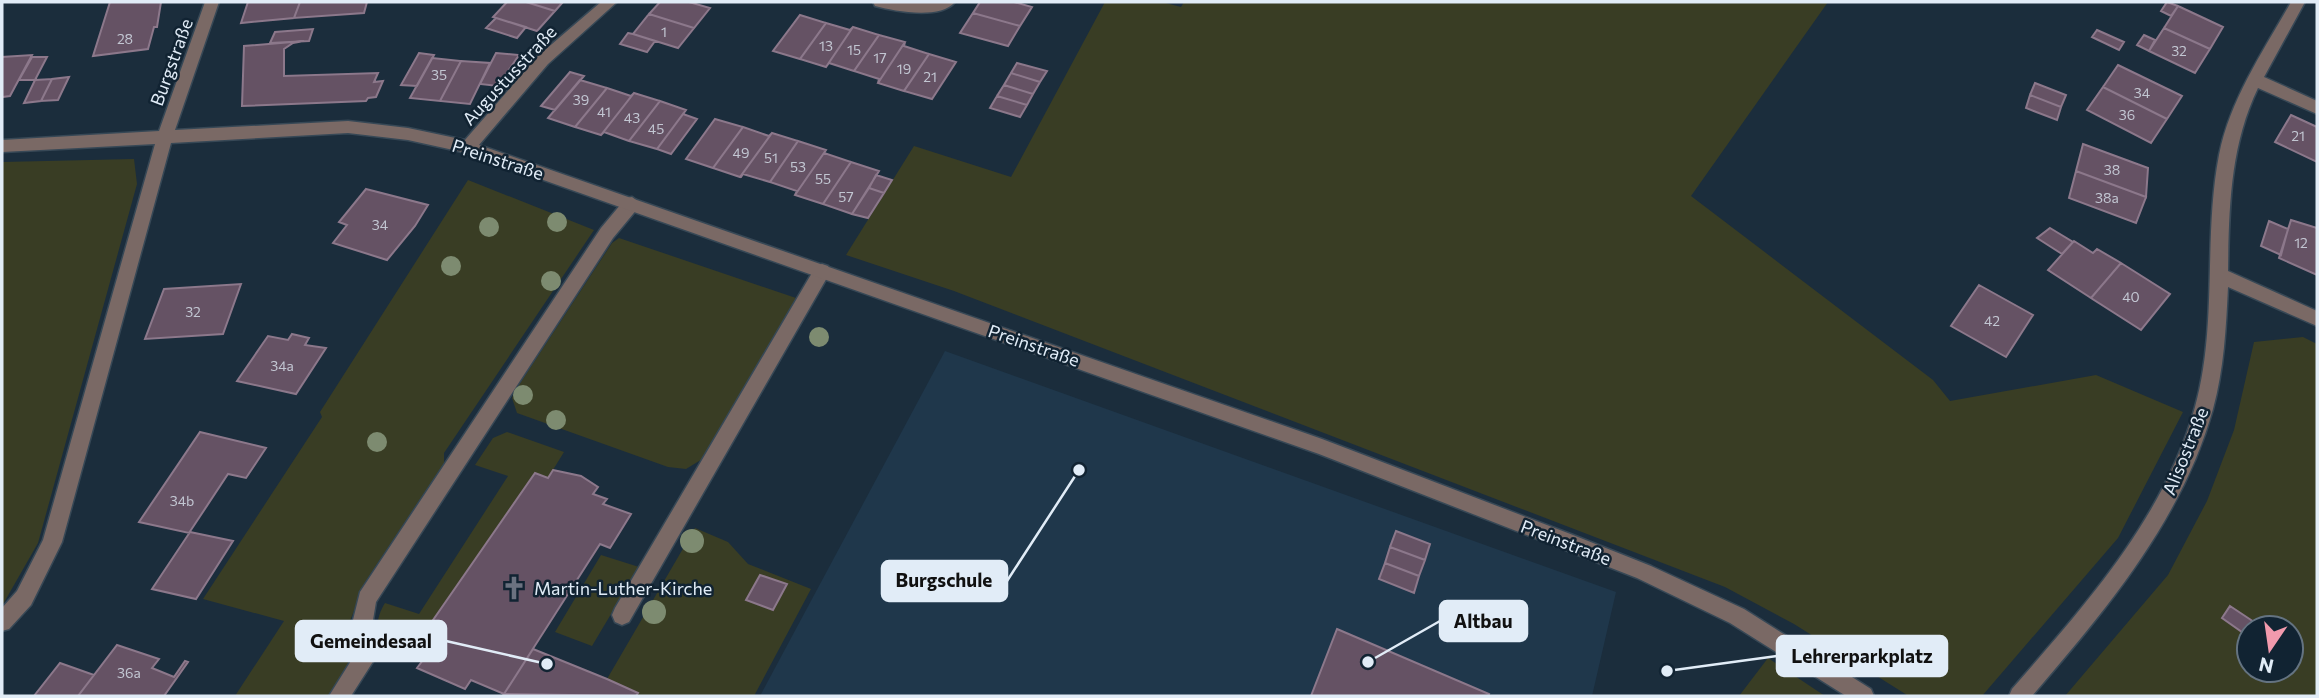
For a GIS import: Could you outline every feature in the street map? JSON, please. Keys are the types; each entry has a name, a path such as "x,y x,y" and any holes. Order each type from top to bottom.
{"street":[{"name":"Burgstraße","path":"165,135 212,2"},
{"name":"Augustusstraße","path":"468,147 544,60 610,2"},
{"path":"880,2 909,9 948,2"},
{"name":"Alisostraße","path":"2019,696 2140,549 2179,475 2204,408 2213,364 2221,200 2228,153 2238,114 2298,2"},
{"path":"2256,80 2317,108"},
{"name":"Preinstraße","path":"2,146 348,127 408,134 468,147 1322,447 1644,572 1737,616 1864,696"},
{"path":"2,622 24,598 52,542 165,135"},
{"path":"339,696 369,650 363,621 367,599 607,233 632,203"},
{"path":"622,615 822,271"},
{"path":"2219,275 2317,319"}],"shaded area":[{"path":"945,351 1616,592 1592,696 760,696"}],"green space":[{"path":"1105,2 1162,2 1181,7 1184,2 1828,2 1691,196 1933,380 1950,401 2096,375 2183,412 2118,538 1982,696 1907,695 1794,624 1725,587 954,291 846,255 914,146 1011,177"},
{"path":"134,159 137,184 38,543 2,606 2,162"},
{"path":"468,180 594,230 444,453 444,463 365,582 350,621 353,632 352,652 340,679 328,696 235,696 284,621 203,599 322,417 320,412"},
{"path":"619,238 796,298 704,458 686,469 668,467 517,413 512,398 612,243"},
{"path":"2303,337 2317,344 2317,696 2065,696 2168,575 2207,501 2234,430 2254,342"},
{"path":"507,432 564,452 548,478 535,473 424,633 409,628 394,648 379,635 381,610 385,603 419,614 508,476 475,465 493,438"},
{"path":"695,528 728,542 748,564 811,589 754,696 636,696 638,693 607,679"},
{"path":"601,555 639,567 592,646 555,632"},
{"path":"1768,658 1825,696 1739,696"}],"building":[{"path":"110,2 161,2 157,27 154,27 148,49 93,56"},
{"path":"248,2 300,2 294,18 241,23"},
{"path":"300,2 367,2 364,13 294,18"},
{"path":"507,2 526,2 555,11 537,31 493,17"},
{"path":"526,2 563,2 555,11"},
{"path":"660,2 689,2 710,8 694,28 649,14"},
{"path":"980,2 1014,2 1032,7 1020,26 973,13"},
{"path":"2167,2 2178,6 2171,16 2161,11"},
{"path":"2178,6 2223,27 2210,49 2164,28"},
{"path":"973,13 1020,26 1008,46 960,33"},
{"path":"649,14 694,28 678,48 633,34"},
{"path":"800,15 826,23 800,59 773,51"},
{"path":"496,18 526,27 517,38 486,28"},
{"path":"826,23 850,30 853,27 826,67 800,59"},
{"path":"853,27 879,35 854,71 829,63 826,67"},
{"path":"2164,28 2210,49 2195,73 2149,51"},
{"path":"313,29 309,41 270,43 275,32"},
{"path":"2097,30 2124,42 2119,50 2092,37"},
{"path":"628,33 655,41 647,52 620,44"},
{"path":"879,35 905,42 878,83 879,79 854,71"},
{"path":"2144,35 2155,40 2149,51 2137,45"},
{"path":"304,41 293,43 284,49 284,76 378,73 374,82 383,81 376,97 366,101 242,106 244,46"},
{"path":"905,42 904,46 929,54 904,91 878,83"},
{"path":"419,53 434,55 417,86 401,85"},
{"path":"496,53 519,55 498,86 480,84"},
{"path":"929,54 956,62 932,99 904,91"},
{"path":"32,55 10,96 2,97 2,57"},
{"path":"32,57 47,57 35,80 19,80"},
{"path":"432,58 461,61 440,101 410,98"},
{"path":"461,61 490,63 470,104 440,101"},
{"path":"1017,63 1047,71 1040,82 1011,73"},
{"path":"2118,65 2182,96 2167,119 2103,87"},
{"path":"570,72 584,76 555,110 541,106"},
{"path":"1011,73 1040,82 1033,94 1004,85"},
{"path":"69,77 58,100 41,101 52,79"},
{"path":"52,79 41,101 24,103 35,80"},
{"path":"580,80 607,88 575,127 548,118"},
{"path":"2035,83 2066,95 2061,107 2030,95"},
{"path":"1004,85 1033,94 1027,105 997,96"},
{"path":"2103,87 2167,119 2151,143 2087,110"},
{"path":"607,88 631,96 634,93 601,135 575,127"},
{"path":"634,93 660,101 629,141 604,132 601,135"},
{"path":"2030,95 2061,107 2057,120 2026,108"},
{"path":"997,96 1027,105 1020,117 990,108"},
{"path":"660,101 686,110 657,149 629,141"},
{"path":"683,114 697,119 671,154 657,149"},
{"path":"2291,115 2317,127 2317,162 2275,142"},
{"path":"715,119 743,127 713,168 686,159"},
{"path":"743,127 769,136 772,133 740,177 713,168"},
{"path":"772,133 798,141 770,182 743,174 740,177"},
{"path":"798,141 826,150 795,195 797,191 770,182"},
{"path":"2083,144 2148,168 2146,197 2076,171"},
{"path":"826,150 824,153 851,162 823,204 795,195"},
{"path":"851,162 879,171 852,214 823,204"},
{"path":"2076,171 2146,197 2136,223 2069,198"},
{"path":"876,175 892,180 884,193 869,188"},
{"path":"869,188 884,193 868,218 852,214"},
{"path":"366,189 428,205 415,226 387,260 333,243 347,225 339,222"},
{"path":"2291,220 2317,228 2317,275 2279,258"},
{"path":"2269,221 2288,229 2281,255 2261,246"},
{"path":"2050,228 2073,242 2062,254 2037,238"},
{"path":"2074,241 2093,253 2097,249 2121,263 2091,298 2048,270"},
{"path":"2121,263 2170,294 2141,330 2091,298"},
{"path":"241,284 223,334 145,339 164,289"},
{"path":"1979,285 2033,315 2006,357 1951,326"},
{"path":"292,334 309,338 305,345 326,348 296,394 237,381 268,336 288,340"},
{"path":"200,432 266,448 246,478 228,474 189,533 139,522"},
{"name":"Martin-Luther-Kirche","path":"553,470 581,476 598,487 593,494 607,499 603,504 631,514 610,548 600,544 504,694 471,680 465,689 417,668 423,660 394,648 409,627 424,633 535,473 548,478"},
{"path":"1396,531 1430,544 1425,560 1390,547"},
{"path":"190,532 233,541 196,599 152,589"},
{"path":"1390,547 1425,560 1419,576 1385,563"},
{"path":"1385,563 1419,576 1414,593 1379,579"},
{"path":"760,575 787,584 773,610 746,600"},
{"path":"2230,606 2242,614 2235,614 2235,627 2222,618"},
{"path":"1337,629 1489,694 1311,696"},
{"path":"117,645 159,659 152,668 174,677 185,661 188,662 164,696 78,696"},
{"path":"533,649 638,693 636,696 504,694"},
{"path":"60,663 94,675 78,696 34,696"}],"place":[{"name":"Burgschule","path":"1079,470"},
{"name":"Martin-Luther-Kirche","path":"514,588"},
{"name":"Altbau","path":"1368,662"},
{"name":"Gemeindesaal","path":"547,664"},
{"name":"Lehrerparkplatz","path":"1667,671"}]}
